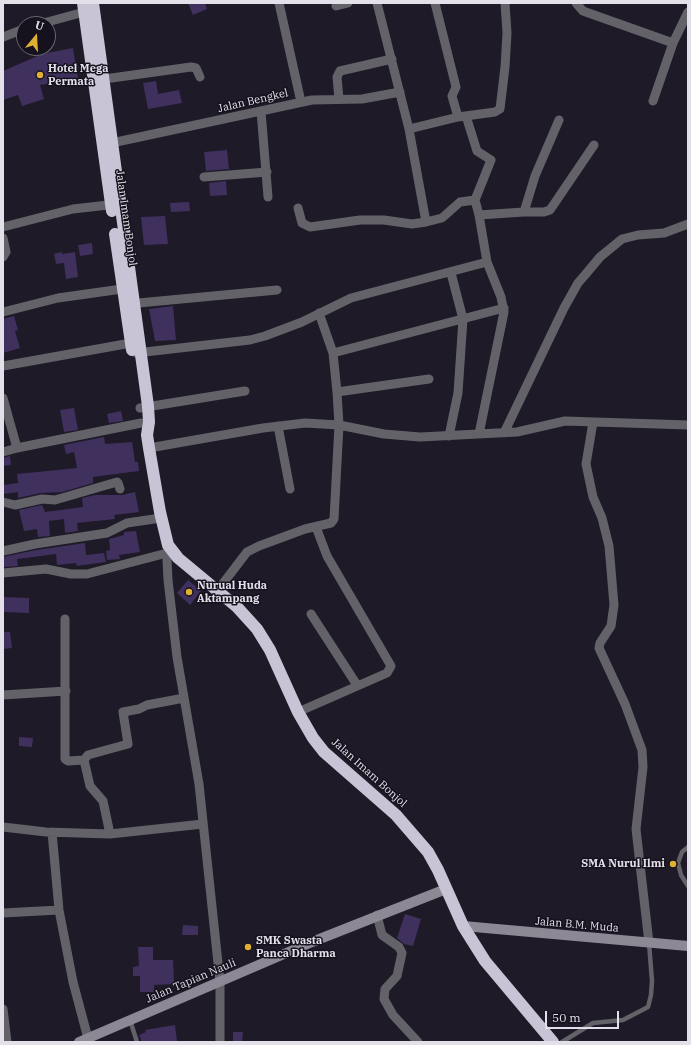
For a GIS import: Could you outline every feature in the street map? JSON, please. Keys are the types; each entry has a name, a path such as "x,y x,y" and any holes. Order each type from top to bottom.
{"highway":[{"name":"Jalan Imam Bonjol","path":"88,7 145,422 161,518 168,549 193,572 218,590 237,607 257,629 270,650 298,712 313,738 324,752 396,814 414,834 428,852 438,870 463,926 485,962 553,1042"},
{"name":"Jalan Imam Bonjol","path":"116,204 122,289 129,304"}],"main road":[{"name":"Jalan Tapian Nauli","path":"85,1041 130,1020 377,915 446,888"},
{"name":"Jalan B.M. Muda","path":"463,926 649,944 688,946"}],"street":[{"path":"279,3 301,102"},
{"path":"336,6 348,3"},
{"path":"377,3 400,92 426,222"},
{"path":"436,3 456,87 452,96 477,151 491,160 475,200 487,262 504,308 479,434"},
{"path":"408,129 462,117 495,112 500,108 507,33 504,3"},
{"path":"576,3 583,11 673,43"},
{"path":"56,18 88,7"},
{"path":"653,101 673,43 688,12"},
{"path":"3,37 16,32"},
{"path":"339,99 337,77 340,71 392,59"},
{"path":"98,80 190,66 196,68 200,77"},
{"name":"Jalan Bengkel","path":"107,144 301,102 339,99 362,100 400,92"},
{"path":"261,111 268,197"},
{"path":"524,212 535,176 559,120"},
{"path":"479,215 544,212 550,210 594,145"},
{"path":"204,177 267,172"},
{"path":"298,208 302,223 310,227 360,220 384,220 412,224 442,218 460,202 475,200"},
{"path":"3,227 73,209 116,204"},
{"path":"504,433 564,308 578,283 600,257 622,239 638,235 664,233 688,224"},
{"path":"3,238 6,252 3,257"},
{"path":"3,366 135,350 250,340 277,332 351,298 451,273 487,262"},
{"path":"449,436 458,393 463,319 451,273"},
{"path":"3,312 58,298 122,289"},
{"path":"129,304 277,290"},
{"path":"333,354 504,308"},
{"path":"218,590 247,552 258,546 331,523 334,519 339,424 337,392 333,354 319,313"},
{"path":"337,392 429,380"},
{"path":"144,407 245,391"},
{"path":"3,398 17,448"},
{"path":"3,452 145,422"},
{"path":"149,448 278,426 305,423 339,424 403,436 449,436 517,432 554,422 688,425"},
{"path":"593,422 586,464 593,497 602,518 609,546 614,605 611,626 600,643 599,648 625,704 642,750 643,768 636,829 649,944"},
{"path":"278,426 290,489"},
{"path":"3,502 15,505 42,499 55,500 117,482 120,489"},
{"path":"3,551 35,544 107,533 127,523 161,518"},
{"path":"298,712 387,672 390,668 390,664 327,556 316,527"},
{"path":"3,573 46,569 71,574 87,574 168,549 171,603 184,698 199,784 220,982 220,1042"},
{"path":"311,614 357,685"},
{"path":"65,619 65,759 68,761 84,760 88,755 128,744 129,742 123,712 139,709 147,705 184,698"},
{"path":"3,695 66,691"},
{"path":"84,760 90,786 103,801 110,834"},
{"path":"3,827 52,832 110,834 203,824"},
{"path":"52,832 59,910 85,1041"},
{"path":"3,913 59,910"},
{"path":"377,915 382,935 399,947 402,953 396,976 385,989 384,999 393,1015 418,1042"},
{"path":"3,1009 7,1042"}],"lane":[{"path":"688,847 682,852 678,863 681,875 688,886"},
{"path":"562,1042 593,1023 623,1020 648,1007 652,982 649,944"},
{"path":"130,1020 137,1042"}],"building":[{"path":"188,3 205,3 207,9 193,15"},
{"name":"Hotel Mega Permata","path":"73,48 78,79 40,85 44,99 22,106 18,95 3,100 3,71 37,56 56,56 56,51"},
{"path":"156,81 158,94 179,90 182,103 148,109 143,83"},
{"path":"227,150 229,169 206,171 204,152"},
{"path":"226,181 227,195 210,196 209,183"},
{"path":"189,202 190,211 171,212 170,203"},
{"path":"165,216 168,244 144,245 141,217"},
{"path":"92,243 93,254 80,256 78,245"},
{"path":"62,252 62,254 75,252 78,277 66,279 64,263 56,264 54,254"},
{"path":"173,306 176,340 155,341 149,309"},
{"path":"14,316 18,330 15,331 20,348 3,353 3,319"},
{"path":"74,408 78,430 64,432 60,410"},
{"path":"121,411 123,421 109,423 107,414"},
{"path":"104,437 105,444 132,442 135,462 138,462 139,471 93,477 93,483 62,492 41,493 18,498 18,492 3,494 3,485 18,483 17,474 77,468 74,452 66,454 64,445"},
{"path":"10,456 11,465 3,466 3,458"},
{"path":"135,492 139,512 114,515 115,519 77,523 78,531 65,533 64,519 49,521 50,536 38,537 37,529 24,531 19,510 42,505 45,512 83,507 82,498 95,495 122,495"},
{"path":"136,531 140,552 119,555 120,559 107,560 106,551 110,550 109,539 124,535 124,532"},
{"path":"85,543 86,555 104,553 106,562 77,566 76,563 57,565 56,554 17,559 18,566 3,567 3,557 36,550"},
{"name":"Nurual Huda Aktampang","path":"188,580 201,591 190,605 177,593"},
{"path":"3,597 29,598 29,613 3,612"},
{"path":"3,632 10,632 12,648 3,649"},
{"path":"19,737 33,738 32,747 19,746"},
{"path":"405,914 421,919 413,946 404,944 397,938"},
{"path":"183,925 198,926 198,935 182,935"},
{"path":"138,947 153,947 153,960 173,960 174,984 154,985 154,992 140,992 140,976 133,976 133,967 139,966"},
{"path":"175,1025 177,1041 142,1042 139,1035 146,1032 145,1030"},
{"path":"233,1032 243,1032 242,1042 233,1041"}],"place":[{"name":"Hotel Mega Permata","path":"40,75"},
{"name":"Nurual Huda Aktampang","path":"189,592"},
{"name":"SMA Nurul Ilmi","path":"673,864"},
{"name":"SMK Swasta Panca Dharma","path":"248,947"}]}
